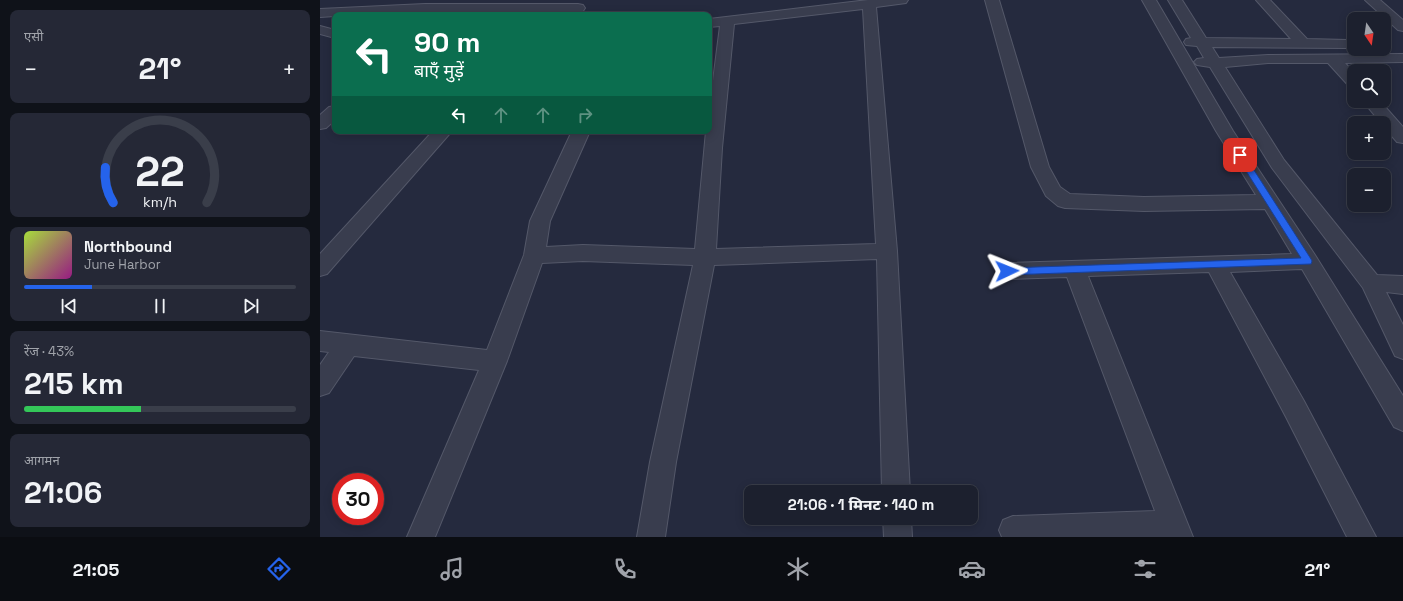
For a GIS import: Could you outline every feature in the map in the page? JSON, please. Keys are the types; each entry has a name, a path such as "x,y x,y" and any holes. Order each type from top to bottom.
{"street":[{"path":"651,537 663,462 705,257 713,148 719,22 901,0"},
{"path":"992,0 1040,167 1053,191 1065,201 1144,204 1270,202"},
{"path":"1149,0 1225,131 1308,261 1403,419"},
{"path":"1175,0 1203,42 1214,63 1278,164 1371,283 1403,349"},
{"path":"1263,0 1303,43"},
{"path":"1372,0 1403,27"},
{"path":"869,5 887,251 896,485"},
{"path":"341,12 425,8 578,8"},
{"path":"320,13 332,12"},
{"path":"320,30 332,33"},
{"path":"1174,42 1347,44"},
{"path":"1332,58 1347,74"},
{"path":"1184,61 1214,63 1268,59 1403,58"},
{"path":"1376,108 1403,138"},
{"path":"320,124 332,114"},
{"path":"320,268 441,134"},
{"path":"421,537 495,361 534,255 540,221 580,134"},
{"path":"534,255 583,253 705,257 887,251"},
{"path":"1007,271 1308,261"},
{"path":"1215,264 1295,409 1362,537"},
{"path":"1013,530 1176,530 1074,269"},
{"path":"1371,283 1403,285"},
{"path":"320,341 495,361"},
{"path":"320,385 348,345"},
{"path":"898,525 898,537"}],"route":[{"path":"1007,271 1308,261 1240,155"}]}
